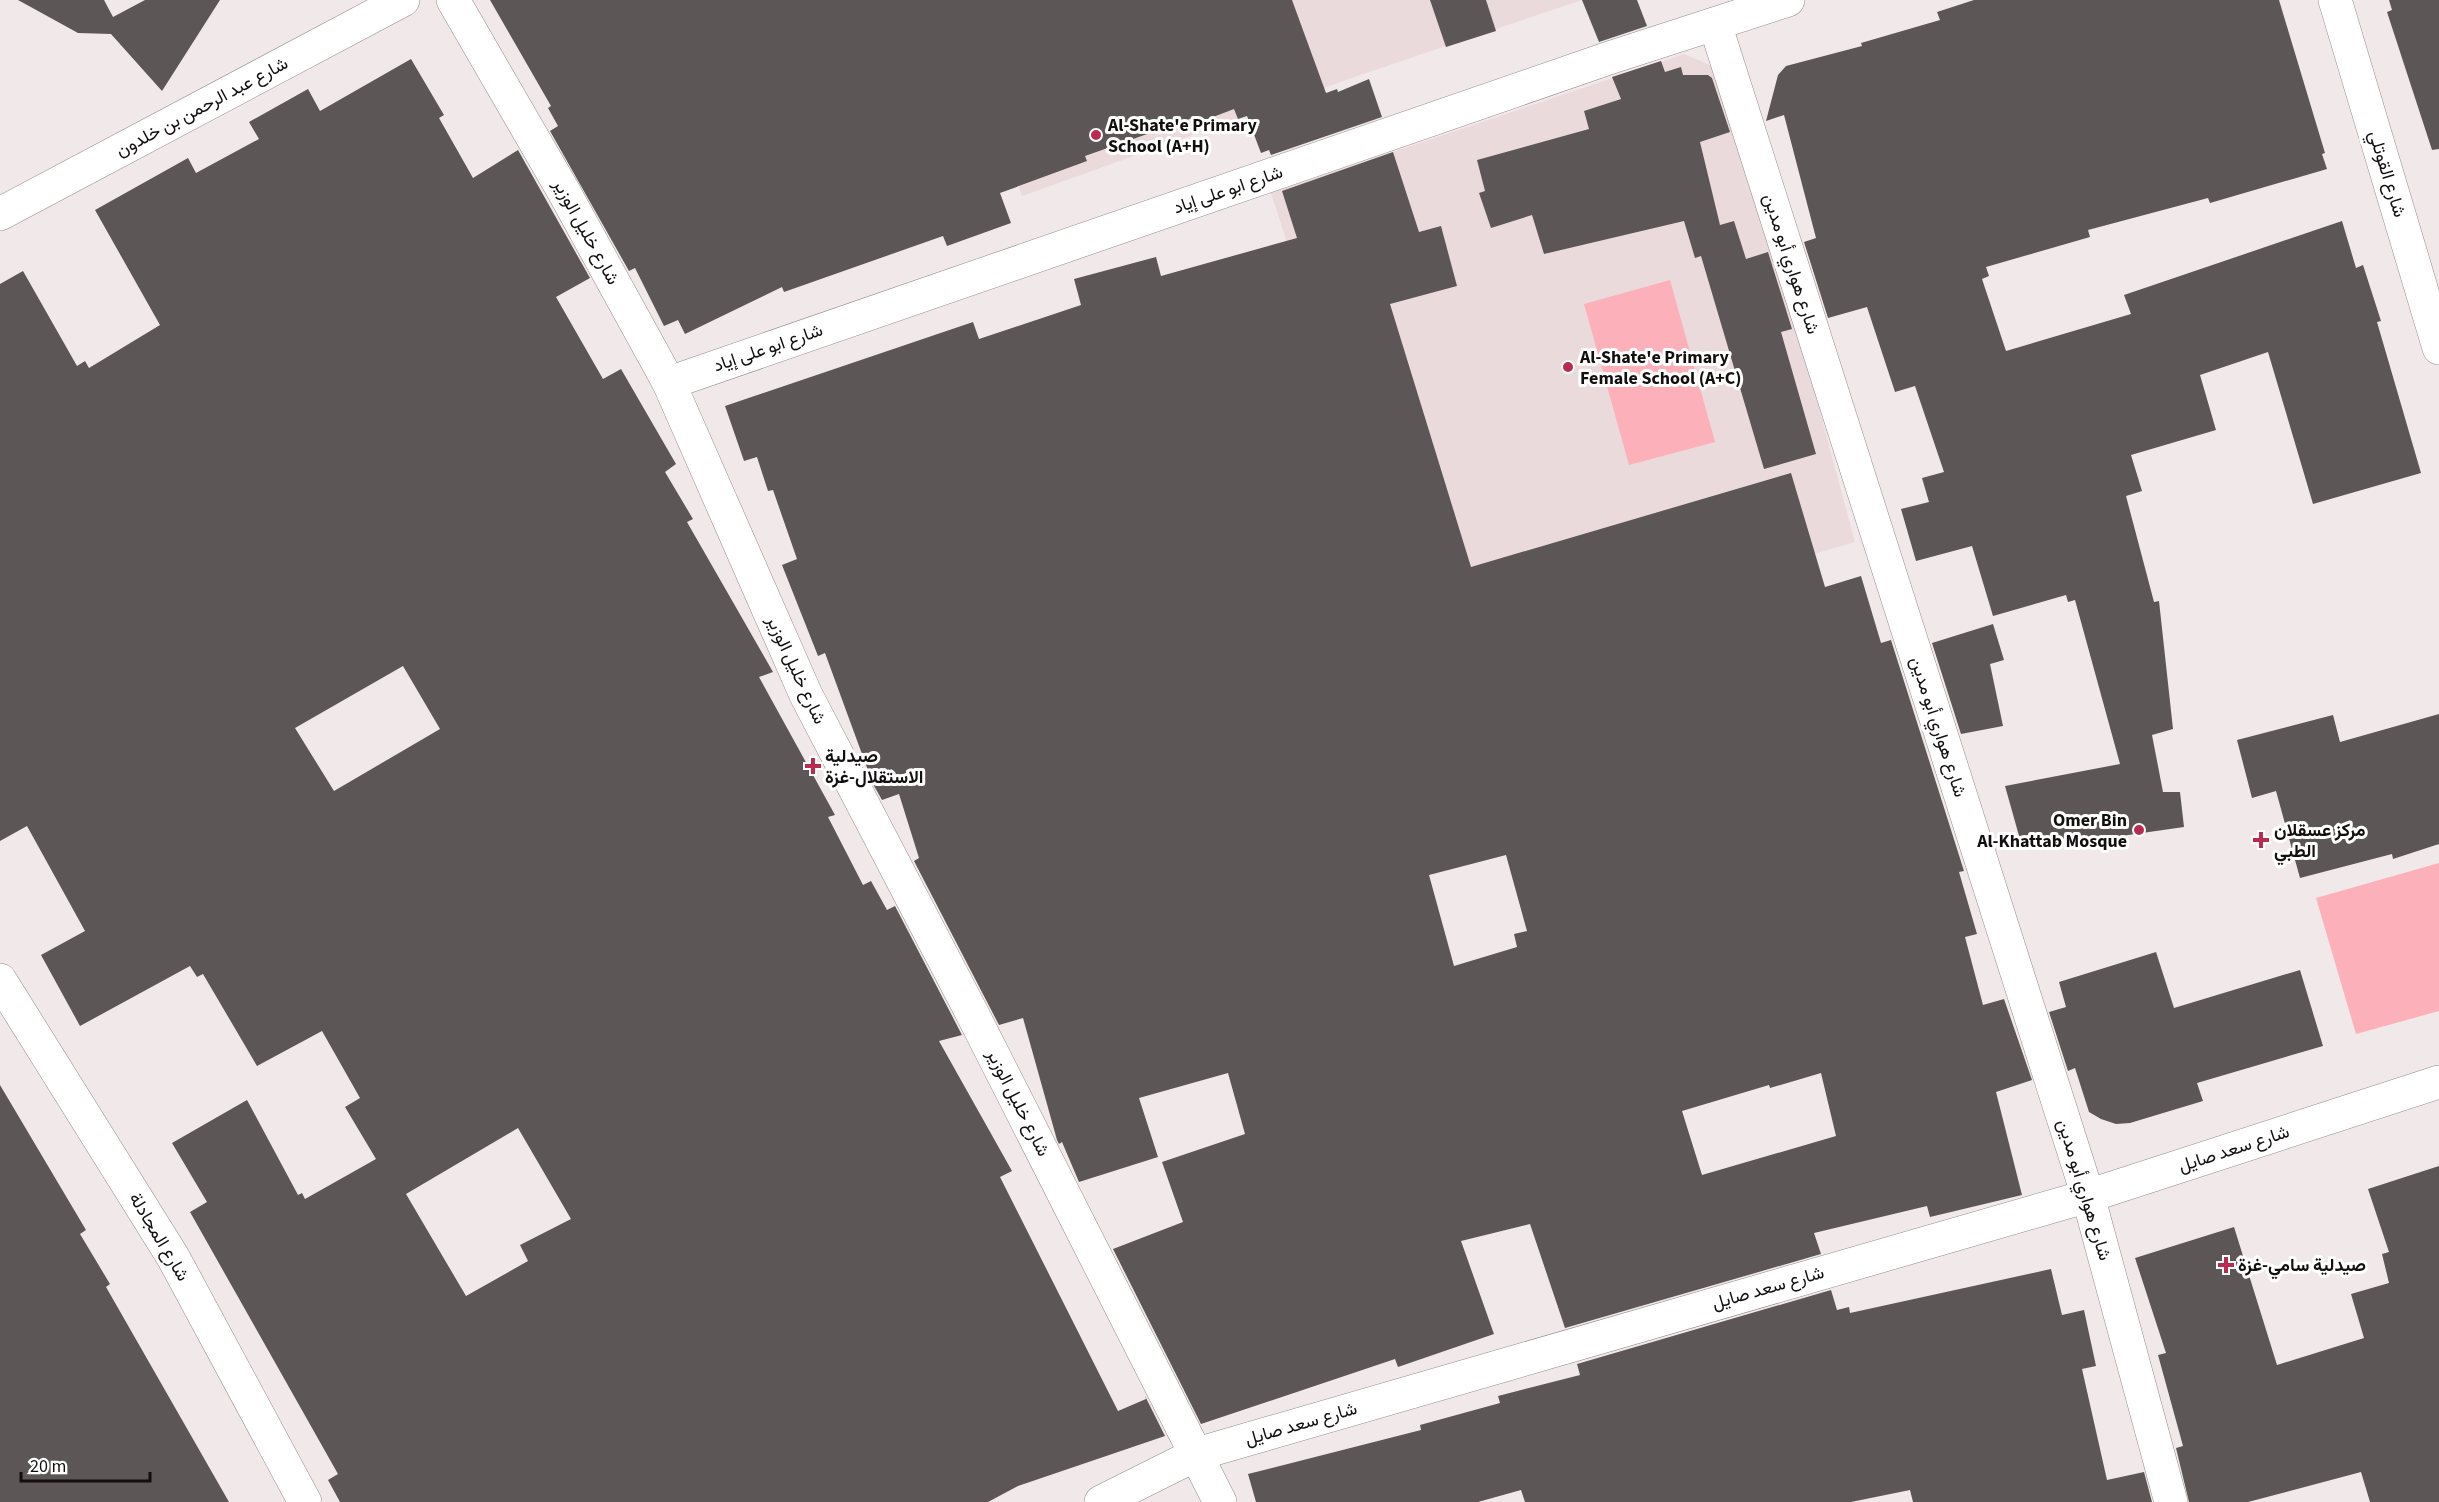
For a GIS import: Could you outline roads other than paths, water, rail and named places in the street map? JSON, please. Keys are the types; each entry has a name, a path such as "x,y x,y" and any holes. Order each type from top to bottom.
{"street":[{"name":"شارع عبد الرحمن بن خلدون","path":"0,214 403,0"},
{"name":"شارع خليل الوزير","path":"453,0 564,192 669,383 806,695 974,1017 1220,1502"},
{"name":"شارع ابو على إياد","path":"669,383 1788,0"},
{"name":"شارع القوتلي","path":"2335,0 2439,348"},
{"name":"شارع هواري أبو مدين","path":"1714,24 2088,1196 2171,1502"},
{"name":"شارع المجادلة","path":"0,980 173,1257 305,1502"},
{"name":"شارع سعد صايل","path":"1101,1502 1197,1454 2088,1196 2439,1082"}],"place":[{"name":"Al-Shate'e Primary School (A+H)","path":"1096,135"},
{"name":"Al-Shate'e Primary Female School (A+C)","path":"1568,367"},
{"name":"صيدلية الاستقلال-غزة","path":"813,766"},
{"name":"Omer Bin Al-Khattab Mosque","path":"2139,830"},
{"name":"مركز عسقلان الطبي","path":"2261,840"},
{"name":"صيدلية سامي-غزة","path":"2226,1265"}]}
